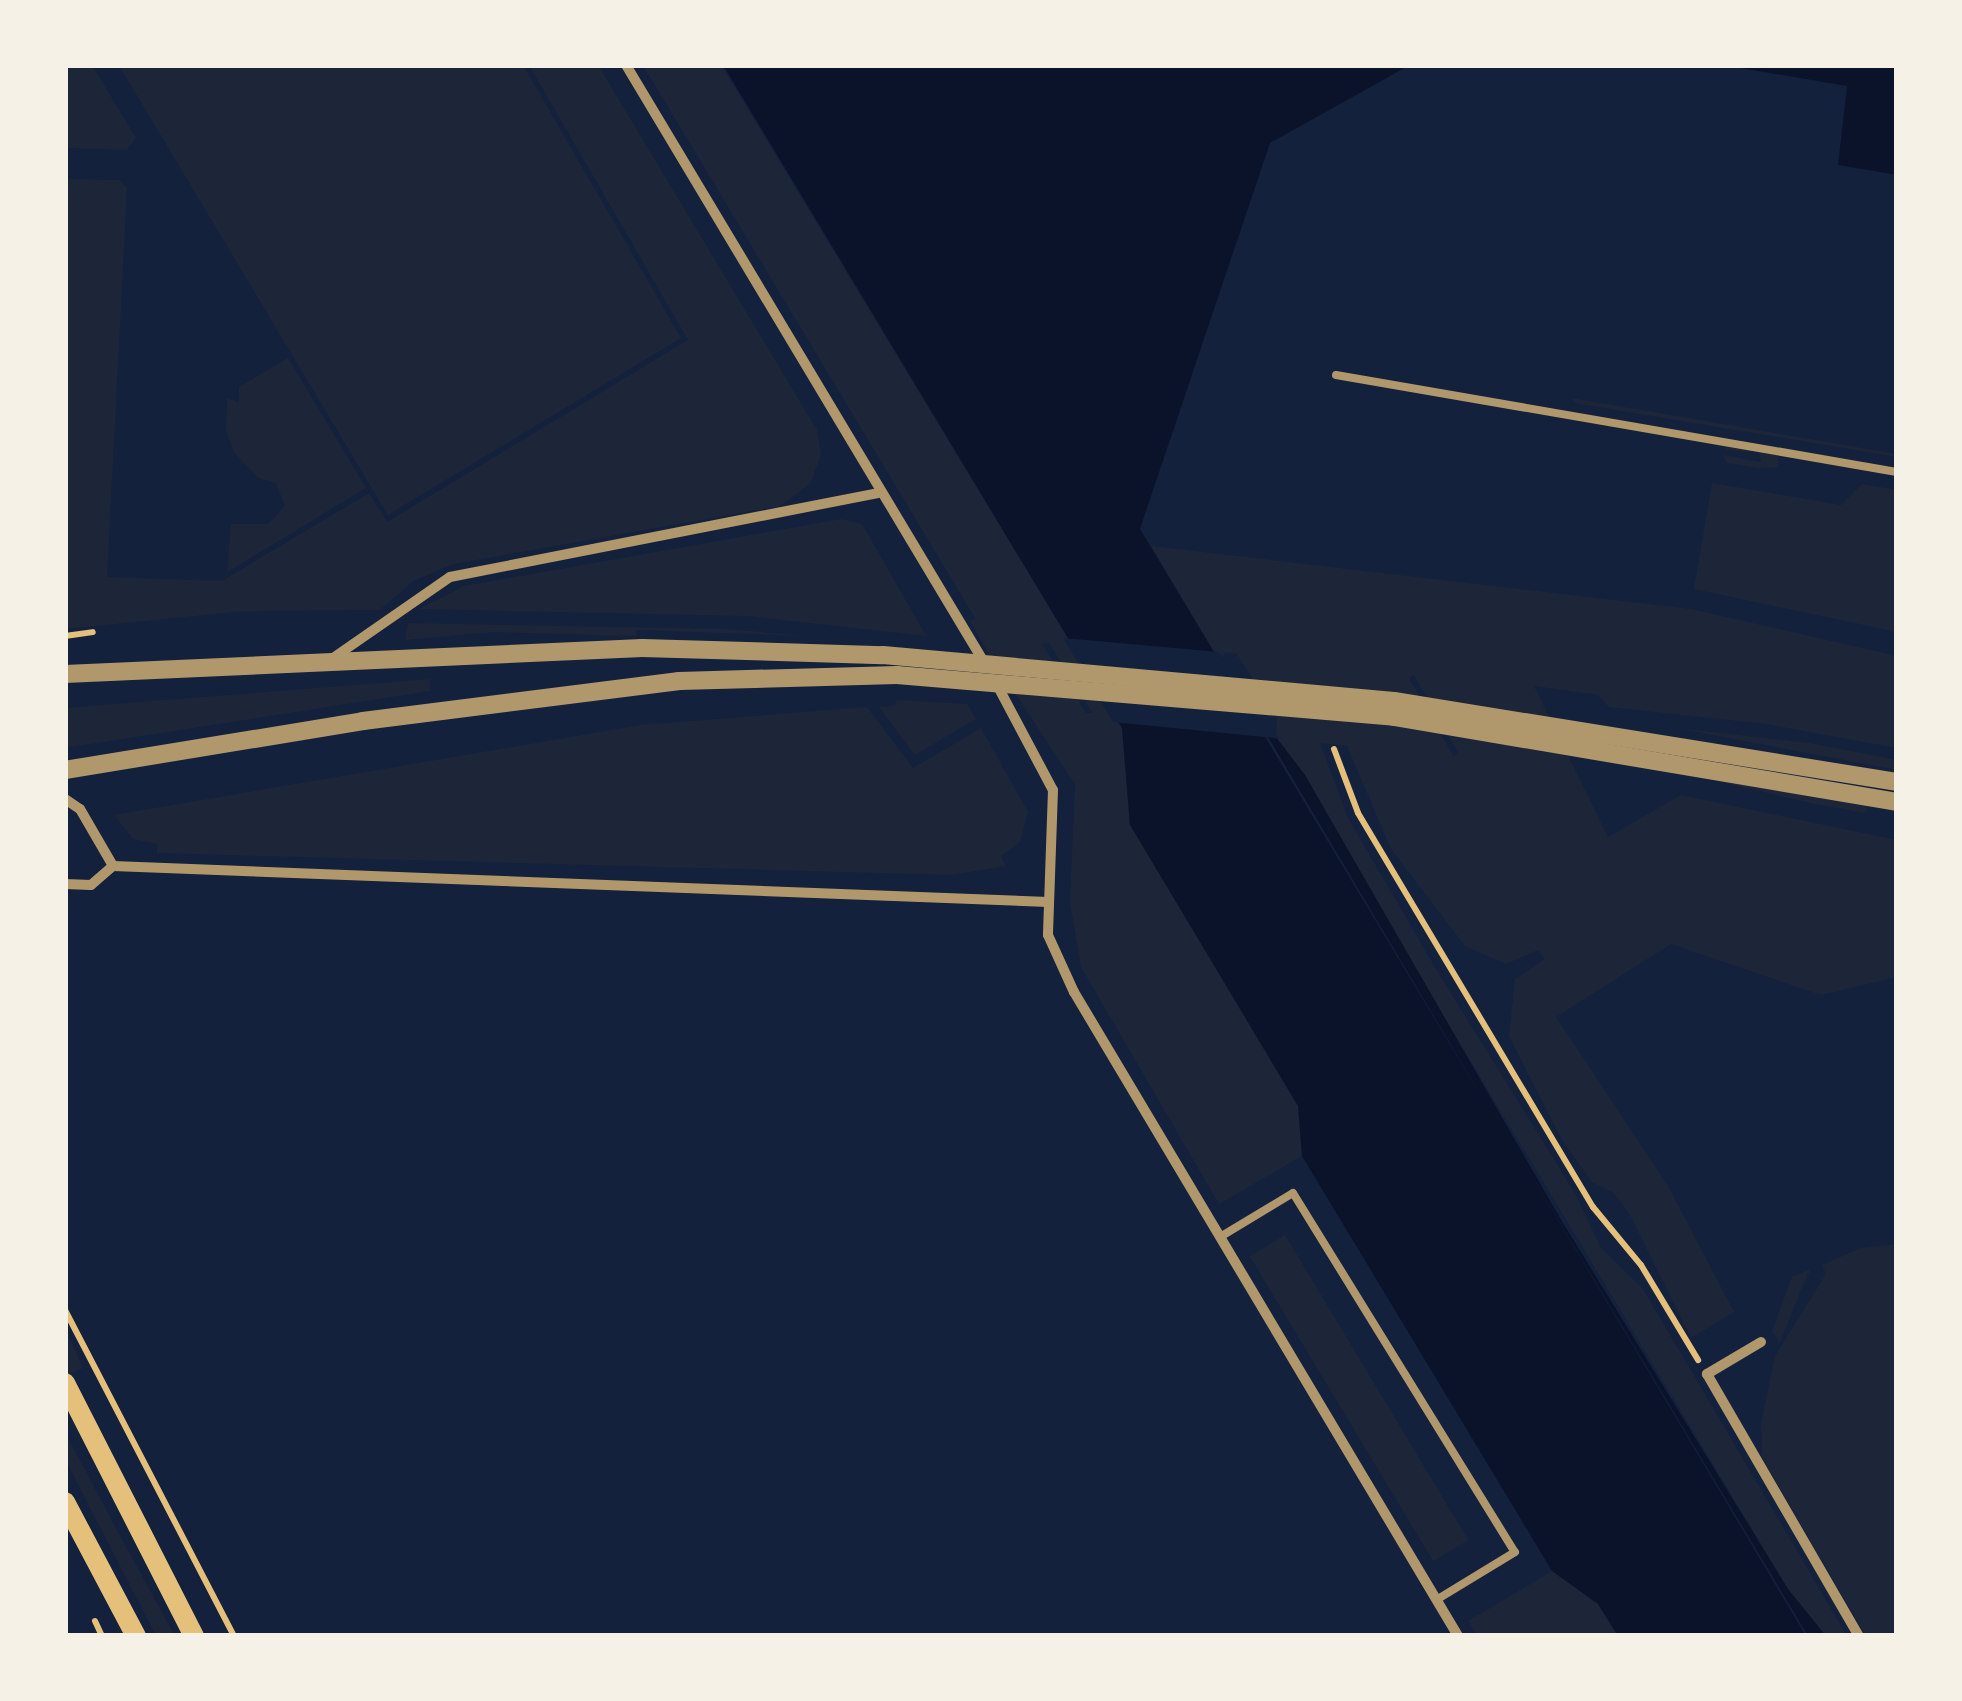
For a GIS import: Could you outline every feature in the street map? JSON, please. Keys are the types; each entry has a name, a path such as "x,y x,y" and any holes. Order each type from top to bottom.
{"main road":[{"path":"65,1384 194,1636"},
{"path":"65,1502 136,1636"}],"street":[{"path":"626,65 878,493 1001,690 1053,790 1048,934 1074,992 1458,1636"},
{"path":"332,659 450,577 878,493"},
{"path":"65,674 642,648 884,655 1283,687 1604,731 1897,782"},
{"path":"65,770 363,721 679,681 897,676 1274,704 1615,752 1897,802"},
{"path":"65,799 80,808 113,866"},
{"path":"65,884 91,885 113,866 1048,902"},
{"path":"1761,1342 1706,1374 1860,1636"}],"lane":[{"path":"1336,375 1897,472"},
{"path":"1220,1237 1294,1193 1516,1552 1436,1600"}],"path":[{"path":"65,636 93,632"},
{"path":"1334,750 1358,813 1511,1070 1593,1207 1641,1266 1706,1374"},
{"path":"65,1310 234,1636"}],"shaded area":[{"path":"65,65 92,65 136,138 127,150 65,148"},
{"path":"128,65 523,65 681,338 388,515 121,69"},
{"path":"529,65 598,65 817,430 821,455 810,484 780,506 453,564 413,581 380,610 244,611 65,629 65,179 119,180 127,188 107,577 222,581 369,493 387,522 688,340"},
{"path":"643,65 721,65 1122,728 1130,824 1298,1106 1302,1156 1219,1204 1081,967 1070,902 1075,784 989,654 970,622 975,618","holes":["1049,643 1092,713 1086,713 1042,644"]},
{"path":"723,65 1410,65 1270,143 1140,529 1496,1121 1268,737 1276,737 1305,775 1560,1218 1788,1589 1826,1636 1808,1636 1502,1126 1806,1636 1618,1636 1598,1604 1552,1571 1302,1156 1298,1106 1130,825 1122,728"},
{"path":"1723,65 1897,65 1897,175 1838,165 1847,86"},
{"path":"288,358 366,488 227,572 231,524 268,524 285,506 276,483 258,478 234,452 226,431 227,398 239,403 239,387"},
{"path":"1572,398 1897,454 1897,457 1574,403"},
{"path":"1730,444 1778,455 1778,467 1727,463 1723,455 1761,462 1759,452 1724,450"},
{"path":"1712,483 1841,505 1862,484 1897,490 1897,632 1694,589"},
{"path":"841,519 862,524 926,636 746,616 419,609 464,586"},
{"path":"1151,546 1691,609 1897,656 1897,748 1766,724 1609,707 1598,695 1534,686 1608,837 1681,795 1897,840 1897,977 1821,995 1671,944 1556,1017 1668,1186 1734,1312 1691,1338 1630,1215 1614,1193 1592,1182 1562,1140 1509,1036 1515,979 1545,959 1538,950 1506,964 1465,946 1391,849 1347,746 1320,743 1348,818 1439,974 1576,1195 1601,1248 1643,1289 1847,1636 1826,1636 1788,1589 1276,737 1277,717 1237,654 1225,652 1221,663","holes":["1414,675 1458,752 1454,757 1409,678"]},
{"path":"408,623 725,629 807,636 637,630 636,636 493,632 405,640"},
{"path":"430,679 430,691 65,748 65,708"},
{"path":"897,700 967,704 976,719 915,755 879,707 895,706"},
{"path":"867,707 913,768 981,728 1028,812 1020,842 1001,856 1006,866 952,875 157,853 157,844 133,839 114,815 641,725"},
{"path":"1676,728 1809,743 1897,760 1897,770"},
{"path":"1712,780 1868,805 1866,813"},
{"path":"1285,1235 1468,1540 1433,1561 1250,1256"},
{"path":"1897,1244 1897,1636 1866,1636 1762,1458 1761,1423 1775,1356 1826,1274 1822,1265 1861,1248"},
{"path":"1811,1269 1780,1343 1772,1331 1792,1277"},
{"path":"65,1327 83,1368 70,1374 65,1365"},
{"path":"65,1432 175,1636 156,1636 65,1459"},
{"path":"1552,1571 1598,1604 1618,1636 1478,1636 1468,1621"}],"pier":[{"path":"1063,638 1219,652 1268,732 1284,739 1113,722"}]}
